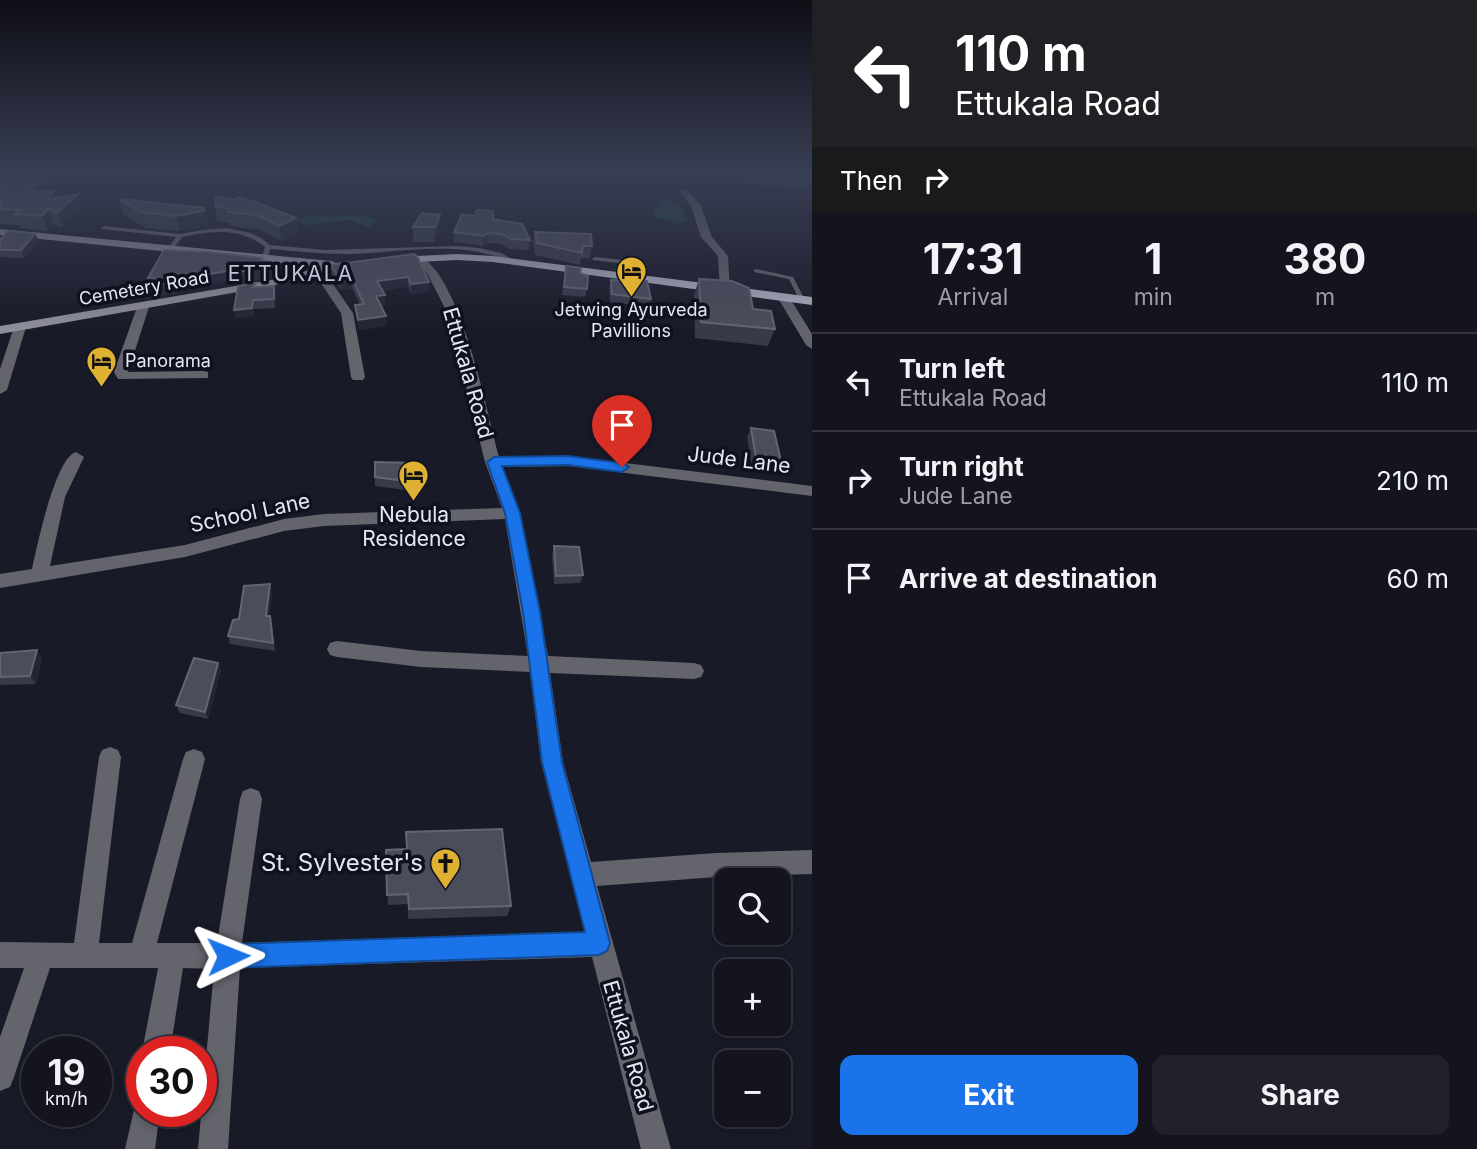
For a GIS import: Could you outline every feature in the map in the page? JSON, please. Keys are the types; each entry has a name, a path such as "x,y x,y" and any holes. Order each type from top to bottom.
{"main road":[{"path":"347,264 424,255 514,262 726,291 748,300 784,298 807,301"}],"street":[{"path":"701,225 710,243 723,256 726,291"},
{"path":"0,232 172,248 319,268 347,313 358,377"},
{"name":"Ettukala Road","path":"424,255 454,314 494,462 512,513 552,762 656,1149"},
{"name":"Cemetery Road","path":"0,330 143,307 294,278 319,268 347,264"},
{"path":"784,298 812,345"},
{"path":"143,307 121,372 123,376 202,375"},
{"path":"0,390 20,327"},
{"path":"40,575 57,497 76,457"},
{"name":"Jude Lane","path":"494,462 568,461 812,491"},
{"name":"School Lane","path":"0,581 186,551 284,525 324,520 512,513"},
{"path":"337,649 421,659 538,663 621,670 694,671"},
{"path":"85,955 110,757"},
{"path":"141,955 194,759"},
{"path":"213,1149 228,956 251,799"},
{"path":"581,875 716,865 812,862"},
{"path":"0,955 228,956 599,943"},
{"path":"159,1036 173,954"},
{"path":"0,1077 41,956"},
{"path":"140,1149 143,1127"}],"lane":[{"path":"104,228 180,236 232,229 253,236 268,247 424,255"},
{"path":"172,248 180,236"},
{"path":"264,260 268,247"},
{"path":"595,259 629,262 629,277"},
{"path":"756,271 791,278 807,301"}],"building":[{"path":"415,225 436,225 435,227 413,227"},
{"path":"457,225 522,225 530,240 510,239 502,234 488,233 484,236 454,232"},
{"path":"8,231 35,234 21,250 0,250 0,240"},
{"path":"535,232 591,234 592,246 583,246 582,253 537,243"},
{"path":"164,250 262,258 260,261 270,262 266,267 239,272 239,269 149,286 153,278 148,278"},
{"path":"414,254 429,282 411,284 408,277 377,281 385,295 376,296 386,316 358,320 355,305 364,304 352,278 340,280 331,265"},
{"path":"566,266 581,268 580,273 588,276 587,289 564,287"},
{"path":"699,279 732,281 749,288 753,309 771,311 775,329 701,322"},
{"path":"611,280 647,281 651,299 612,294"},
{"path":"256,283 253,287 274,286 274,299 253,300 252,308 234,310 238,286"},
{"path":"751,428 774,431 781,461 756,458"},
{"path":"375,462 415,463 414,482 375,477"},
{"path":"554,546 579,547 583,575 556,576"},
{"path":"270,584 266,616 270,616 273,643 228,636 233,620 239,619 244,586"},
{"path":"37,650 30,676 0,677 0,653"},
{"path":"194,658 218,663 205,712 176,705"},
{"name":"St. Sylvester's","path":"502,829 511,906 409,909 408,894 387,895 386,850 407,849 406,832"}],"place":[{"name":"Jetwing Ayurveda Pavillions","path":"631,299"},
{"name":"Panorama","path":"102,388"},
{"name":"Nebula Residence","path":"414,502"},
{"name":"St. Sylvester's","path":"446,890"}],"district":[{"name":"ETTUKALA","path":"291,274"}],"route":[{"path":"228,956 599,943 552,762 531,612 512,513 494,462 568,461 622,467"}]}
